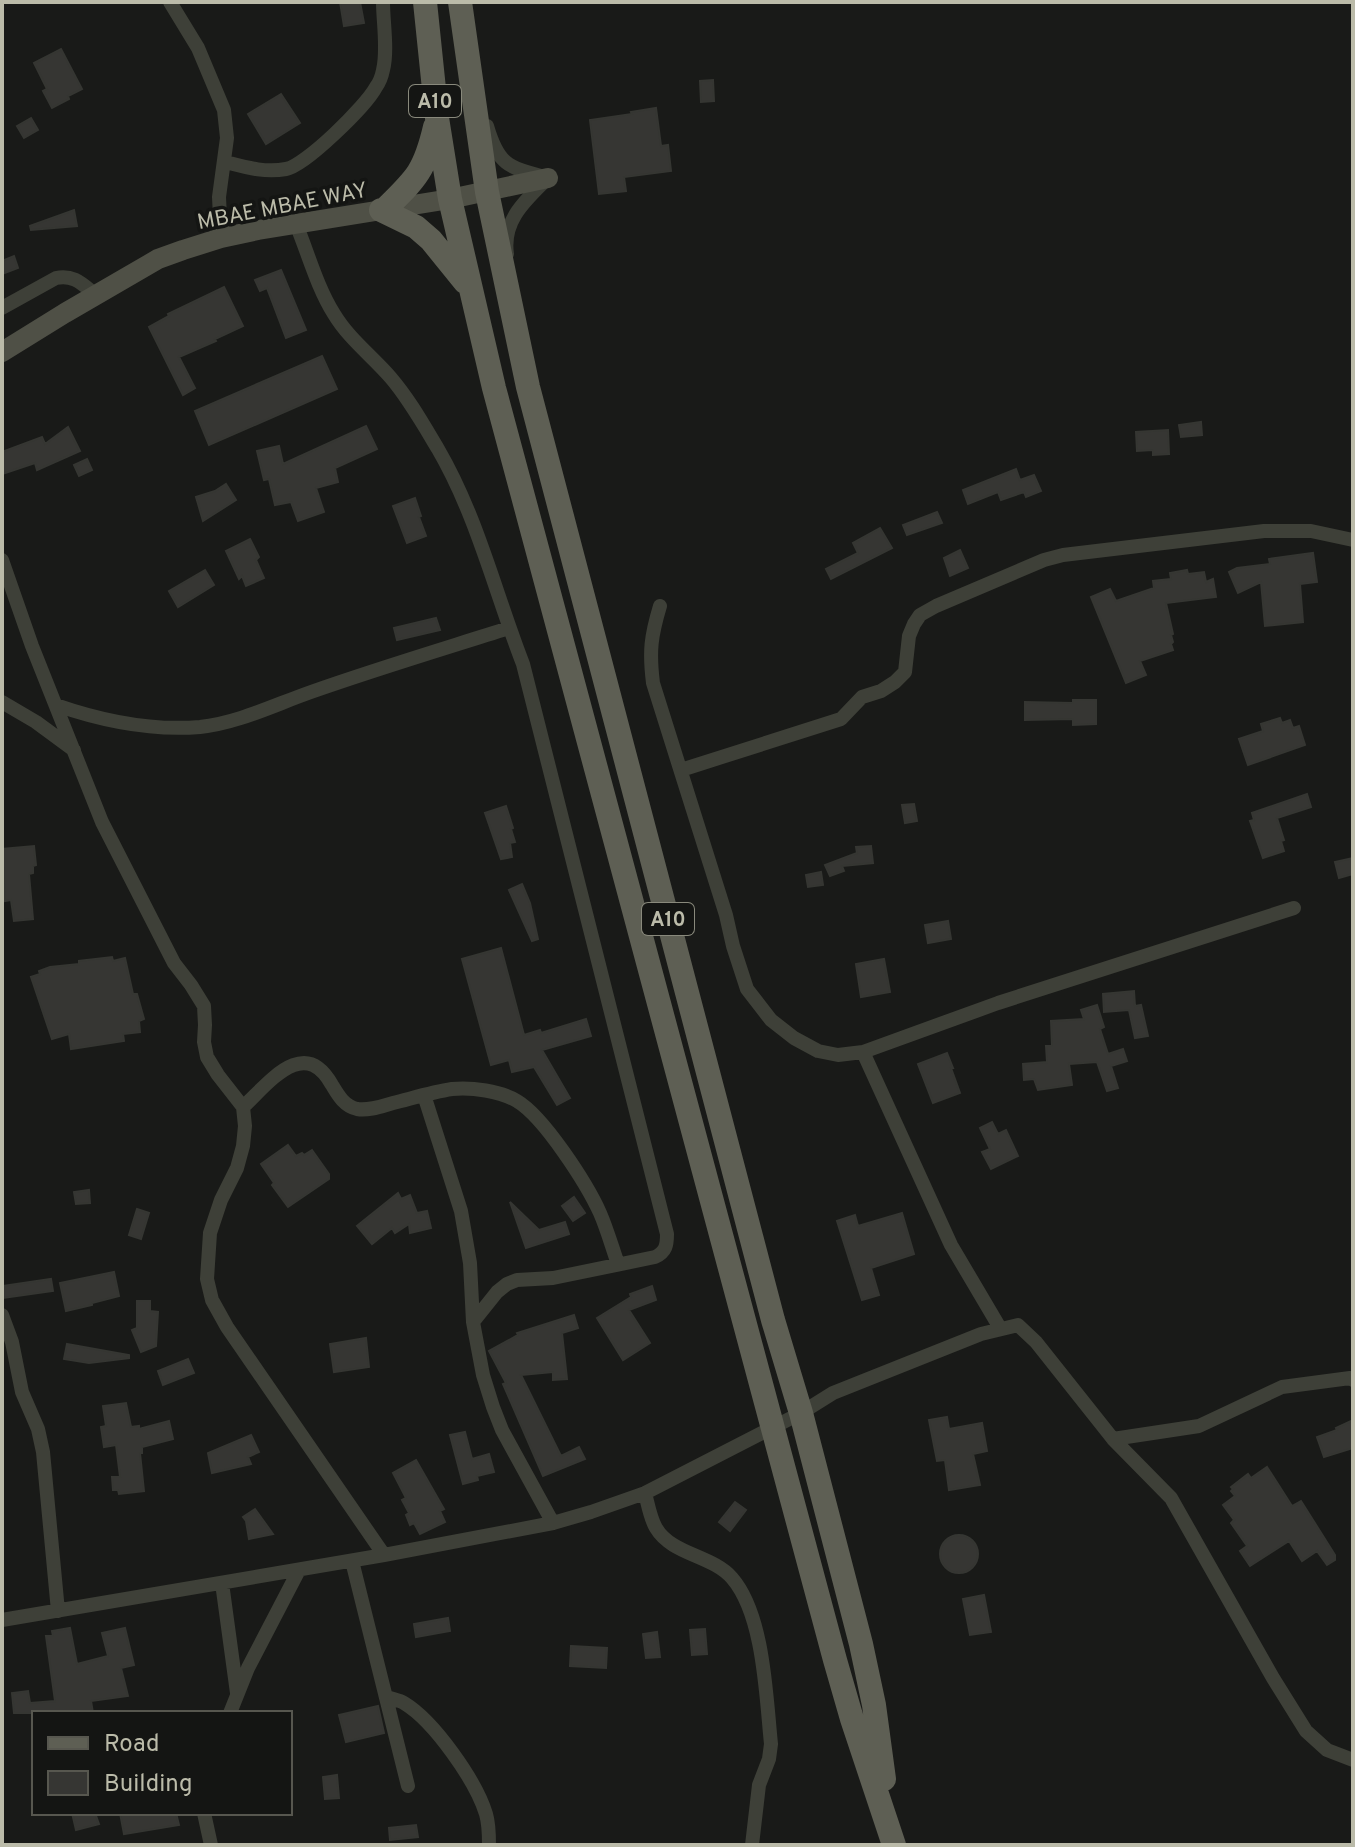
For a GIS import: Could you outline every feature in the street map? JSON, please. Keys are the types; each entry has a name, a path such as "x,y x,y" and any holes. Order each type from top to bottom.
{"main road":[{"name":"A10","path":"425,2 437,118 450,199 498,403 839,1675 893,1839"},
{"name":"A10","path":"460,2 487,192 524,366 765,1290 801,1413 867,1675 893,1839"},
{"path":"437,118 428,155 419,173 383,209 416,227 431,240 469,287"}],"street":[{"path":"170,2 198,48 224,110 227,138 219,197 221,238"},
{"path":"225,162 262,171 289,169 340,128 377,87 384,69 383,2"},
{"path":"468,57 498,155 506,163 548,178 519,207 510,222 506,247 524,366"},
{"name":"MBAE MBAE WAY","path":"2,352 158,259 221,238 450,199 548,178"},
{"path":"296,224 332,311 415,410 440,453 486,557 523,664 667,1234 666,1246 660,1254 553,1278 517,1280 507,1284 473,1322"},
{"path":"2,308 56,278 66,276 96,295"},
{"path":"681,770 841,719 862,697 881,691 905,672 909,636 920,615 1044,560 1063,555 1264,531 1311,531 1353,540"},
{"path":"2,560 32,646 102,822 174,963 204,1006 207,1057 243,1107 243,1146 210,1233 207,1279 212,1300 227,1327 384,1555"},
{"path":"660,606 649,655 653,683 726,915 739,967 747,989 771,1020 818,1051 838,1055 863,1052 998,1003 1294,908"},
{"path":"56,705 91,717 124,723 200,727 236,720 311,692 509,628"},
{"path":"2,702 74,750"},
{"path":"863,1052 951,1245 1000,1328"},
{"path":"243,1107 281,1071 296,1063 308,1062 326,1074 338,1095 356,1109 370,1109 448,1090 475,1089 517,1101 532,1113 594,1200 618,1264"},
{"path":"424,1095 461,1211 470,1263 473,1322 483,1375 502,1430 553,1523"},
{"path":"2,1315 12,1342 22,1392 38,1429 43,1452 58,1611"},
{"path":"2,1620 352,1561 553,1523 591,1512 645,1493 773,1428 833,1393 1000,1328 1018,1325 1027,1332 1113,1439 1171,1498 1306,1731 1327,1750 1353,1760"},
{"path":"1113,1439 1199,1426 1282,1387 1353,1380"},
{"path":"645,1493 658,1532 675,1546 726,1572 740,1589 756,1629 771,1744 759,1785 752,1845"},
{"path":"352,1561 408,1786"},
{"path":"231,1711 248,1668 299,1570"},
{"path":"222,1583 238,1697"},
{"path":"387,1697 403,1703 427,1721 448,1748 474,1787 486,1812 489,1845"},
{"path":"204,1815 211,1845"}],"building":[{"path":"340,2 360,2 364,23 344,26"},
{"path":"61,49 82,89 52,108 43,91 47,89 34,63"},
{"path":"713,80 714,101 701,102 700,81"},
{"path":"281,94 300,123 266,144 248,114"},
{"path":"656,108 661,146 668,145 671,171 624,177 626,191 599,194 590,120"},
{"path":"31,118 38,130 24,138 17,126"},
{"path":"74,210 77,226 31,230 30,226"},
{"path":"14,256 18,268 2,274 2,261"},
{"path":"281,270 306,330 286,338 267,288 260,291 255,280"},
{"path":"224,287 243,326 179,357 195,388 183,395 149,327 168,314"},
{"path":"322,356 337,389 209,445 195,411"},
{"path":"1201,422 1202,435 1181,437 1179,425"},
{"path":"366,426 377,449 335,468 338,482 316,488 324,512 298,521 291,502 275,505 269,479 264,480 257,451 279,446 283,464"},
{"path":"68,427 80,451 37,470 35,463 2,474 2,452 42,437 45,444"},
{"path":"1168,430 1169,454 1153,455 1153,450 1137,451 1136,432"},
{"path":"87,459 92,470 79,476 74,465"},
{"path":"1016,469 1020,480 1034,475 1041,491 1026,497 1024,492 1001,500 998,492 968,504 963,490"},
{"path":"226,484 236,500 203,521 196,497"},
{"path":"415,498 426,536 407,543 393,506"},
{"path":"937,512 942,523 907,535 903,525"},
{"path":"880,528 892,548 831,579 826,569 858,553 853,543"},
{"path":"250,539 264,578 246,586 242,576 239,579 226,551"},
{"path":"960,550 968,568 950,576 944,558"},
{"path":"1313,553 1317,582 1300,584 1303,622 1265,626 1261,582 1238,593 1229,572 1270,564 1269,559"},
{"path":"205,570 214,585 178,607 169,591"},
{"path":"1187,570 1188,574 1204,572 1206,582 1213,579 1216,597 1166,603 1173,650 1140,661 1146,675 1126,683 1091,597 1110,589 1116,601 1154,588 1153,581 1171,579 1170,573"},
{"path":"436,618 440,630 397,640 394,628"},
{"path":"1073,700 1096,700 1096,724 1073,725 1073,719 1025,720 1025,702 1073,703"},
{"path":"1280,718 1282,723 1290,720 1293,728 1299,726 1305,745 1248,765 1239,739 1263,731 1261,724"},
{"path":"1307,794 1311,807 1277,818 1284,851 1263,858 1250,821 1254,820 1252,813"},
{"path":"914,804 917,821 905,823 902,805"},
{"path":"506,806 515,842 510,843 512,857 501,859 485,813"},
{"path":"34,846 36,865 33,866 33,873 29,874 33,919 14,921 11,900 5,901 2,849"},
{"path":"871,846 873,863 842,866 844,871 830,876 825,865 857,853 856,847"},
{"path":"1353,858 1353,874 1339,878 1335,862"},
{"path":"821,872 823,885 808,887 806,875"},
{"path":"522,884 538,939 532,941 509,890"},
{"path":"948,921 951,939 928,943 925,925"},
{"path":"501,948 524,1035 586,1019 591,1036 542,1050 570,1098 557,1105 534,1067 512,1072 509,1060 491,1065 462,959"},
{"path":"112,957 113,961 125,958 133,994 137,994 144,1019 139,1021 140,1032 123,1034 124,1041 71,1049 69,1034 52,1039 31,977 50,967"},
{"path":"884,959 890,992 861,997 856,964"},
{"path":"1134,991 1135,1006 1141,1005 1148,1036 1135,1038 1129,1010 1104,1012 1103,994"},
{"path":"1097,1005 1108,1054 1123,1049 1127,1061 1111,1066 1118,1088 1107,1091 1097,1062 1069,1064 1072,1085 1038,1090 1034,1079 1024,1080 1023,1064 1047,1062 1046,1046 1052,1046 1051,1021 1084,1019 1081,1010"},
{"path":"947,1053 960,1093 933,1103 918,1064"},
{"path":"992,1122 998,1134 1006,1130 1018,1156 991,1169 982,1152 990,1149 980,1128"},
{"path":"288,1145 296,1156 312,1150 329,1174 329,1179 288,1207 261,1164"},
{"path":"89,1190 90,1203 76,1204 74,1192"},
{"path":"398,1193 401,1199 410,1195 417,1213 427,1211 431,1228 410,1233 409,1224 395,1233 392,1228 372,1244 357,1226"},
{"path":"574,1197 585,1213 573,1221 562,1206"},
{"path":"510,1202 539,1230 565,1222 569,1234 526,1248"},
{"path":"137,1209 149,1213 141,1239 129,1235"},
{"path":"902,1213 914,1254 871,1268 879,1295 862,1300 837,1221 855,1215 858,1226"},
{"path":"114,1272 119,1296 66,1311 60,1283"},
{"path":"51,1279 53,1291 2,1298 2,1286"},
{"path":"652,1286 656,1300 629,1310 650,1343 623,1360 597,1318 631,1297 630,1294"},
{"path":"137,1301 150,1301 150,1311 158,1312 156,1346 141,1352 132,1330 137,1328"},
{"path":"574,1315 578,1328 562,1333 567,1379 553,1380 553,1372 521,1375 561,1456 579,1447 585,1459 543,1476 503,1384 506,1383 489,1351 517,1333"},
{"path":"366,1338 369,1367 334,1372 330,1344"},
{"path":"67,1344 129,1355 129,1358 89,1363 64,1359"},
{"path":"188,1359 194,1373 163,1385 158,1371"},
{"path":"126,1403 131,1427 139,1426 139,1429 169,1421 173,1439 142,1447 144,1491 119,1494 118,1490 113,1490 112,1477 120,1477 116,1445 104,1447 101,1427 106,1426 103,1406"},
{"path":"947,1417 949,1429 982,1423 987,1451 973,1454 980,1485 949,1490 945,1460 937,1461 929,1420"},
{"path":"1353,1420 1353,1448 1324,1457 1317,1437"},
{"path":"465,1432 472,1459 489,1454 494,1472 477,1476 478,1480 463,1484 450,1435"},
{"path":"251,1435 259,1452 248,1457 251,1464 212,1473 208,1453"},
{"path":"416,1460 444,1509 440,1511 445,1522 420,1534 414,1523 410,1525 406,1515 409,1513 402,1500 406,1498 393,1473"},
{"path":"1267,1467 1292,1506 1301,1501 1335,1555 1335,1560 1327,1565 1317,1551 1302,1561 1289,1541 1250,1566 1240,1551 1247,1546 1223,1505 1235,1496 1231,1487 1248,1474 1251,1478"},
{"path":"735,1502 746,1510 730,1531 719,1522"},
{"path":"255,1509 273,1534 249,1539 243,1517"},
{"path":"959,1535 973,1540 978,1554 973,1568 959,1573 945,1568 940,1554 945,1540"},
{"path":"984,1595 991,1632 970,1635 963,1599"},
{"path":"448,1618 450,1631 416,1637 414,1624"},
{"path":"70,1628 77,1664 108,1656 102,1633 125,1628 134,1665 121,1668 128,1696 91,1701 93,1711 14,1713 12,1693 28,1691 30,1703 55,1701 46,1636 53,1636 52,1631"},
{"path":"705,1629 707,1654 692,1655 690,1630"},
{"path":"657,1632 660,1657 646,1658 643,1634"},
{"path":"571,1646 607,1648 606,1668 570,1666"},
{"path":"378,1706 384,1733 346,1742 339,1715"},
{"path":"337,1775 339,1798 325,1799 323,1777"},
{"path":"72,1815 96,1815 99,1824 76,1830"},
{"path":"120,1815 176,1815 179,1825 124,1834"},
{"path":"416,1825 418,1837 390,1840 389,1828"}]}
